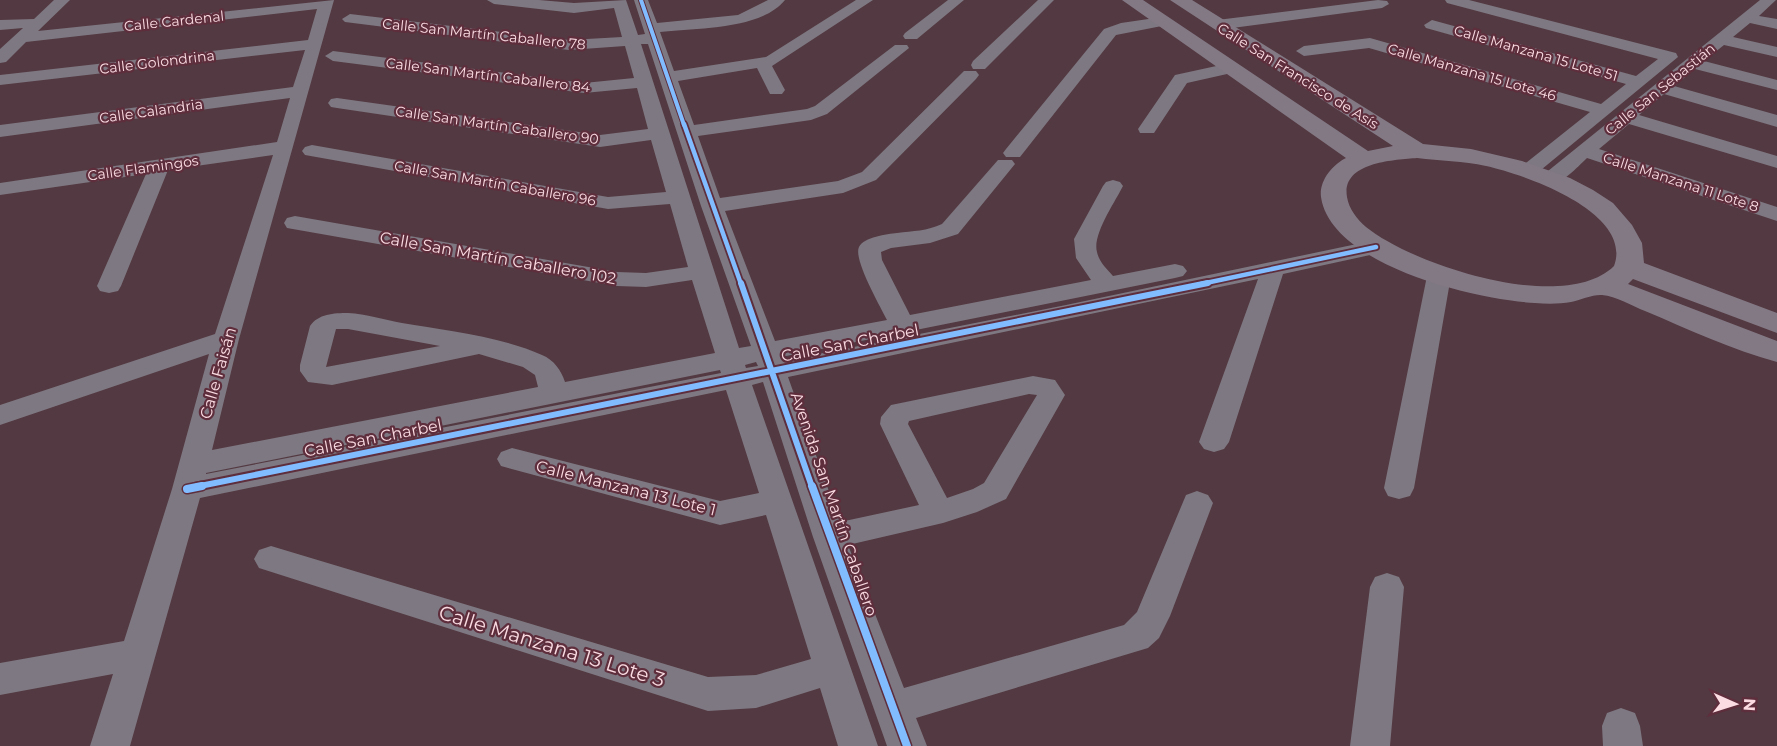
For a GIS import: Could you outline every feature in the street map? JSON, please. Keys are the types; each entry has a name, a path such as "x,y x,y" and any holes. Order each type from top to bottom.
{"main road":[{"name":"Calle San Francisco de Asís","path":"1131,0 1230,68 1390,154"},
{"name":"Calle San Francisco de Asís","path":"1148,0 1390,154"},
{"name":"Calle San Francisco de Asís","path":"1165,0 1390,154"},
{"name":"Calle San Francisco de Asís","path":"1179,0 1217,25 1390,154"},
{"path":"1621,271 1623,229 1594,202 1540,174 1472,156 1390,154 1342,172 1333,190 1338,211 1367,240 1405,262 1437,289 1562,294 1621,271 1777,310"},
{"path":"1621,271 1777,324"},
{"path":"1621,271 1777,338"},
{"path":"1621,271 1777,352"}],"street":[{"path":"0,58 63,0"},
{"path":"494,0 574,8 627,1"},
{"name":"Calle San Martín Caballero 78","path":"350,20 569,45 645,36 741,19 759,12 778,0"},
{"name":"Calle San Martín Caballero 84","path":"324,50 584,88 763,64 777,59 866,0"},
{"path":"688,132 811,114 821,110 957,0"},
{"path":"712,206 843,187 869,176 1047,0"},
{"path":"1452,0 1681,56 1777,85"},
{"name":"Calle San Sebastián","path":"1540,174 1603,110 1639,82 1715,33 1746,9 1769,0"},
{"name":"Avenida San Martín Caballero","path":"627,1 645,36 656,79 658,133 701,272 858,746"},
{"name":"Calle Cardenal","path":"22,38 326,2"},
{"name":"Calle Faisán","path":"110,746 190,477 226,339 301,91 324,50 326,2"},
{"path":"1217,25 1382,4"},
{"path":"1746,9 1777,24"},
{"path":"902,325 870,260 869,249 885,243 941,234 950,229 1110,32 1121,28 1162,22"},
{"path":"0,25 37,23"},
{"name":"Calle Manzana 15 Lote 51","path":"1432,24 1639,82"},
{"path":"1715,33 1777,52"},
{"name":"Calle Manzana 15 Lote 46","path":"1304,51 1370,43 1603,110"},
{"name":"Calle Golondrina","path":"0,80 324,50"},
{"name":"Calle San Sebastián","path":"1540,174 1585,150 1661,88 1681,56"},
{"path":"763,64 776,90"},
{"path":"1146,129 1181,79 1230,68"},
{"name":"Avenida San Martín Caballero","path":"656,79 688,132 712,206 770,361 829,537 907,746"},
{"path":"1661,88 1777,121"},
{"name":"Calle Calandria","path":"0,131 301,91"},
{"name":"Calle San Martín Caballero 90","path":"337,103 600,141 658,133"},
{"path":"1626,117 1777,162"},
{"name":"Calle Flamingos","path":"4,194 160,165 285,147"},
{"name":"Calle Manzana 11 Lote 8","path":"1585,150 1777,214"},
{"name":"Calle San Martín Caballero 96","path":"312,152 608,203 678,197"},
{"path":"110,286 160,165"},
{"path":"1107,285 1084,256 1083,248 1085,238 1113,186"},
{"name":"Calle San Martín Caballero 102","path":"296,223 617,279 646,280 701,272"},
{"name":"Calle San Charbel","path":"190,477 770,361 1273,269 1367,240"},
{"name":"Calle San Charbel","path":"770,361 902,325 1107,285 1367,240"},
{"path":"1214,442 1273,269"},
{"path":"1399,488 1437,289"},
{"path":"478,346 332,376 318,376 314,372 313,365 323,326 338,320 478,346 531,358 544,367 551,379 552,393"},
{"path":"0,415 226,339"},
{"name":"Calle San Charbel","path":"190,477 552,393 734,369"},
{"path":"829,537 938,511 980,500 995,491 1051,395 1050,390 1045,386 1029,385 901,412 895,417 894,424 938,511"},
{"name":"Calle Manzana 13 Lote 1","path":"512,459 720,513 776,501"},
{"path":"893,708 1135,637 1147,627 1153,616 1197,503"},
{"name":"Calle Manzana 13 Lote 3","path":"271,559 708,694 731,696 752,693 833,667"},
{"path":"1370,746 1386,587"},
{"path":"0,678 138,654"}],"cycle path":[{"path":"641,0 712,206 766,351 829,537 907,746"},
{"path":"187,489 1066,313 1376,247"}]}
